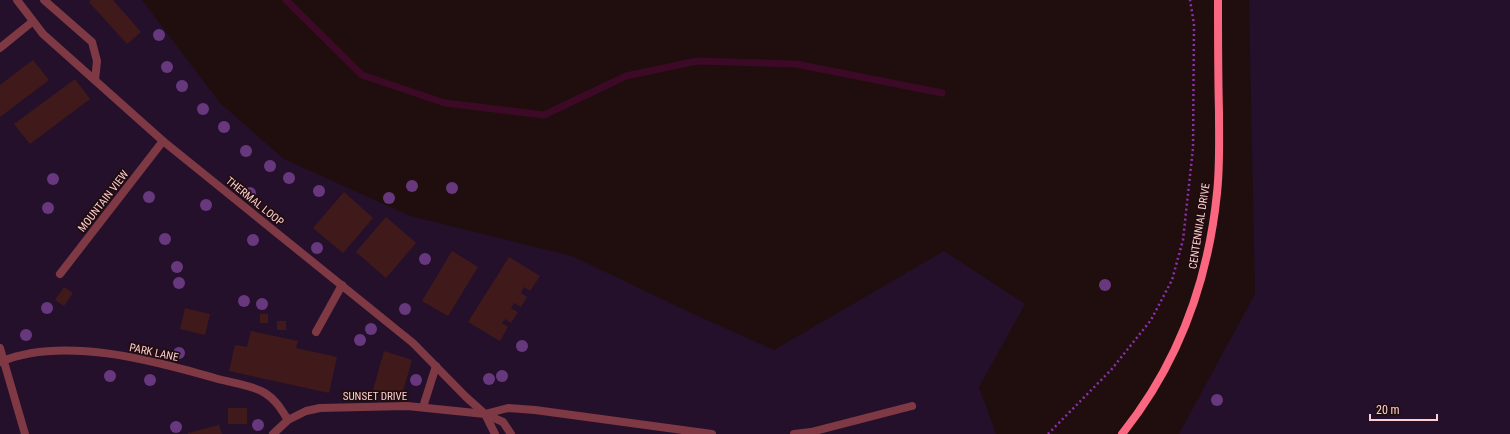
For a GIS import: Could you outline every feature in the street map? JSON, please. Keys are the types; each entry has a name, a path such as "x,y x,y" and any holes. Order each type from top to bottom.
{"main road":[{"name":"CENTENNIAL DRIVE","path":"1122,434 1144,408 1172,360 1193,310 1208,255 1218,186 1218,0"}],"lane":[{"name":"THERMAL LOOP","path":"17,0 32,22 43,34 163,141 413,343 486,414"},
{"path":"44,0 92,42 97,61 95,80"},
{"path":"0,48 32,22"},
{"name":"MOUNTAIN VIEW","path":"60,274 163,141"},
{"path":"316,332 342,285"},
{"path":"0,348 1,361 25,434"},
{"name":"PARK LANE","path":"1,361 43,351 67,350 108,354 170,366 263,392 276,401 288,420"},
{"path":"423,407 436,366"},
{"name":"SUNSET DRIVE","path":"273,434 288,420 306,411 320,408 407,406 486,414"},
{"path":"794,434 811,432 912,406"},
{"path":"486,414 508,408 535,410 712,434"},
{"path":"486,414 495,434"},
{"path":"486,414 503,422 511,434"}],"path":[{"path":"1048,434 1111,370 1151,320 1172,280 1183,240 1193,148 1194,24 1190,0"}],"shaded area":[{"path":"0,0 142,0 220,103 284,159 410,216 572,256 689,312 774,350 944,251 1025,304 979,387 996,434 0,434"},
{"path":"1249,0 1510,0 1510,434 1179,434 1255,294"}],"building":[{"path":"91,0 113,0 141,32 127,44 89,2"},
{"path":"33,60 49,80 0,117 0,85"},
{"path":"75,79 90,99 30,144 14,124"},
{"path":"344,192 373,218 343,253 313,228"},
{"path":"386,217 416,243 386,278 356,252"},
{"path":"452,251 478,267 448,316 422,301"},
{"path":"509,257 540,276 530,291 524,287 521,293 527,297 521,307 514,303 511,308 518,312 511,323 505,319 502,323 508,327 500,341 468,322"},
{"path":"64,287 73,293 64,306 55,300"},
{"path":"185,308 210,314 205,335 180,329"},
{"path":"260,314 268,314 268,323 260,323"},
{"path":"277,321 286,321 286,330 277,330"},
{"path":"251,331 298,341 296,348 337,357 329,393 229,371 235,345 247,347"},
{"path":"384,351 412,360 401,398 373,390"},
{"path":"228,408 247,408 247,424 228,424"},
{"path":"219,425 222,434 188,434 188,433"}],"waterway":[{"path":"286,0 362,75 445,103 544,115 626,76 697,61 796,64 942,93"}]}
